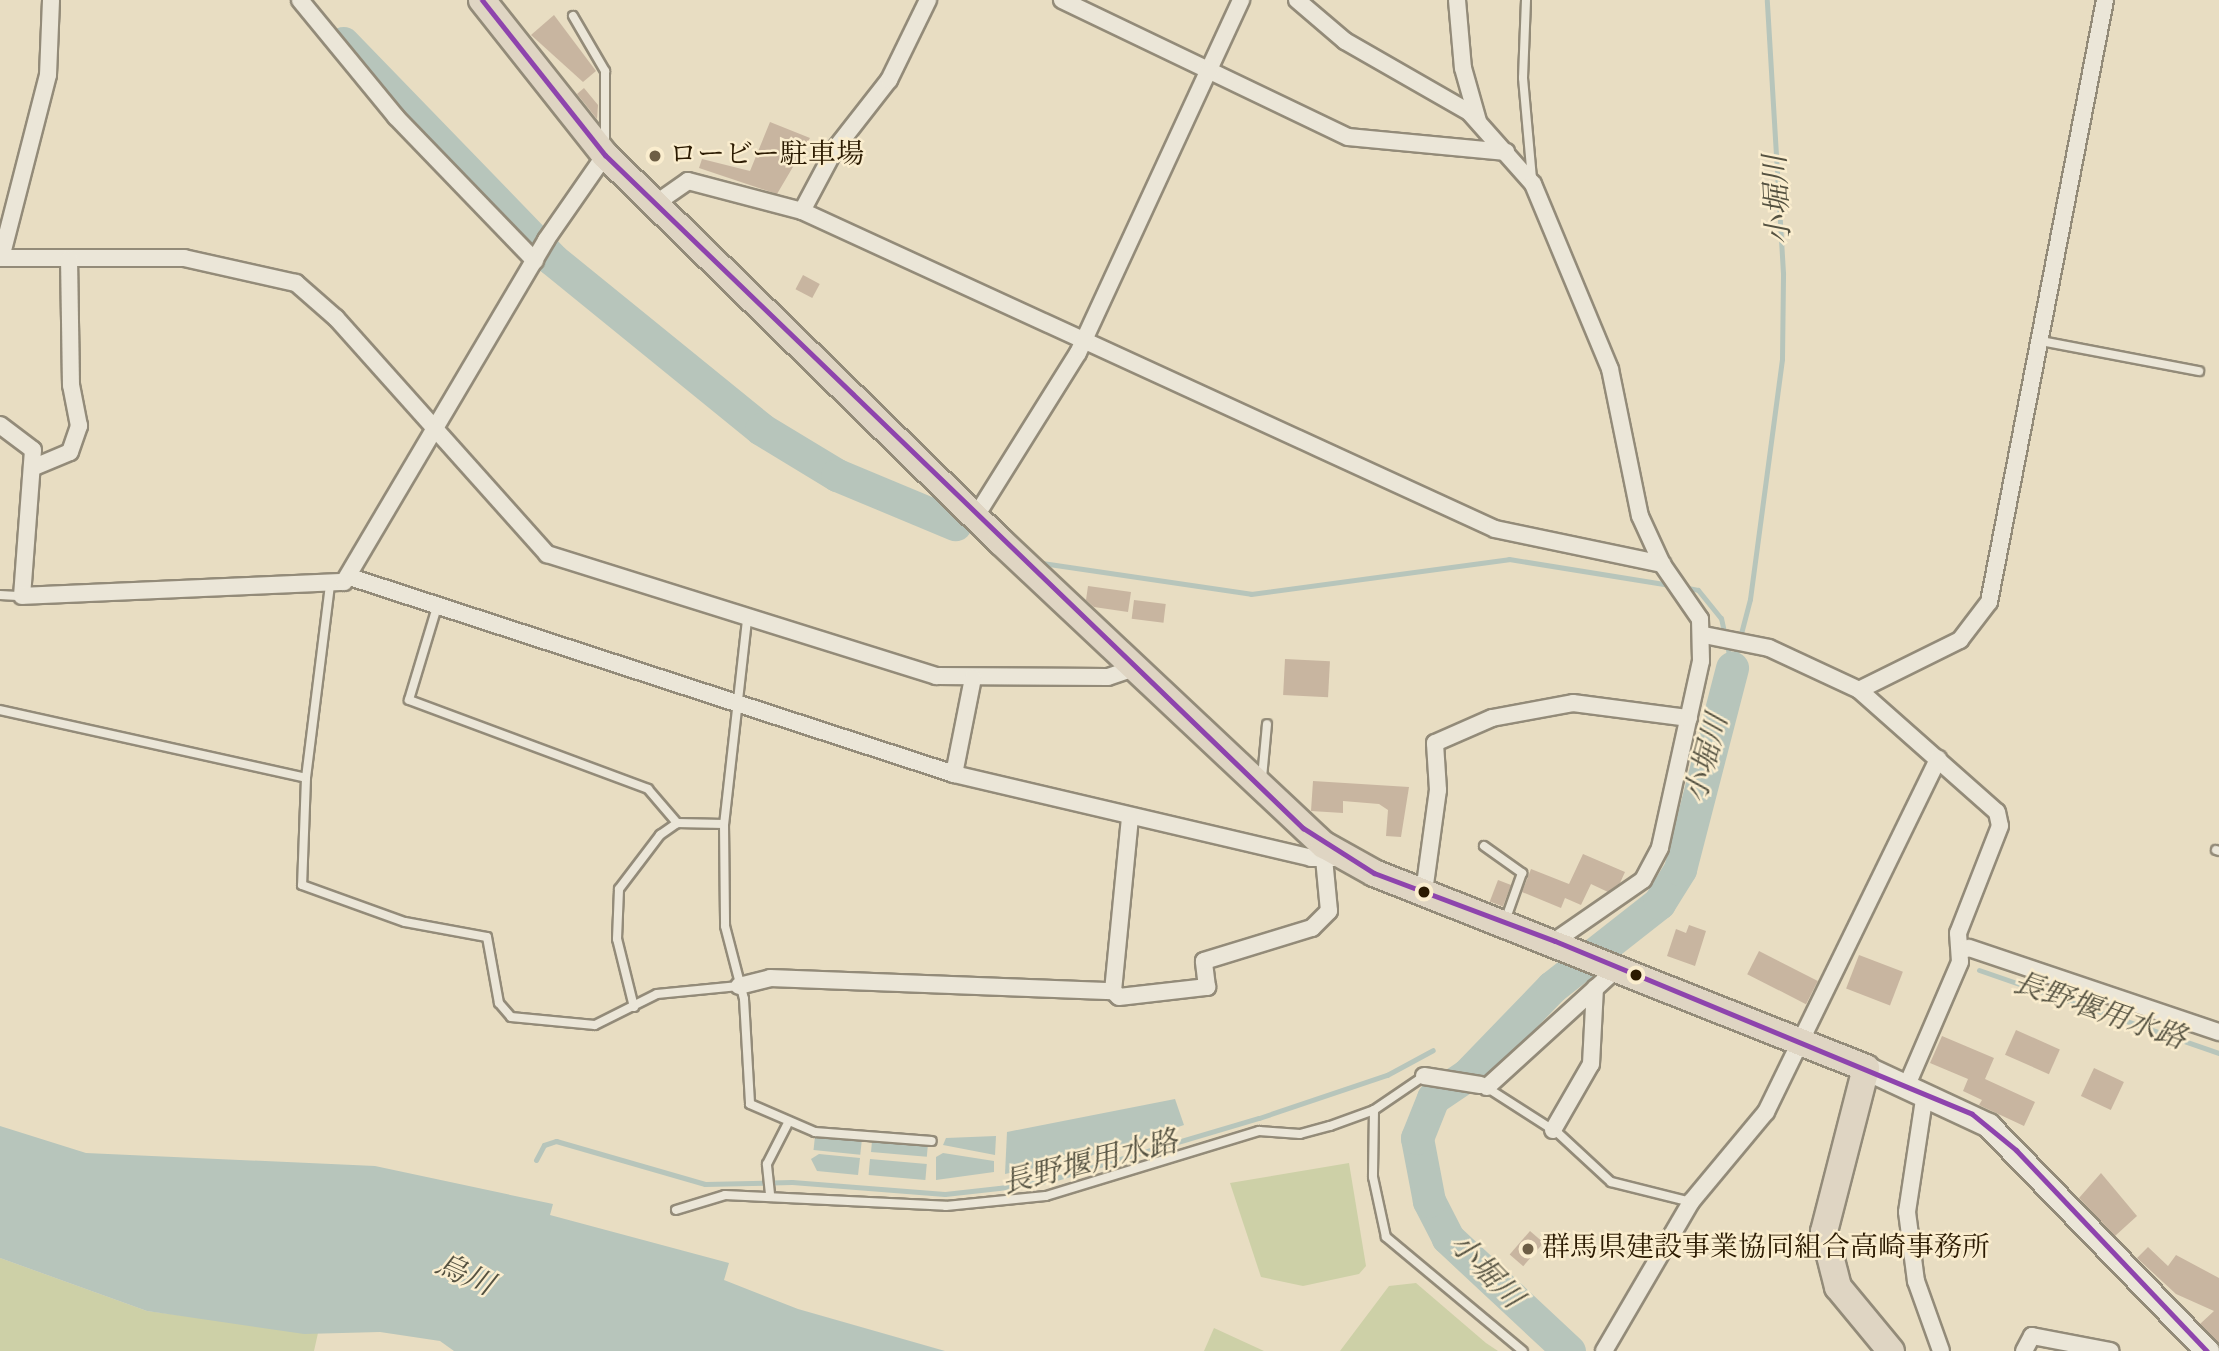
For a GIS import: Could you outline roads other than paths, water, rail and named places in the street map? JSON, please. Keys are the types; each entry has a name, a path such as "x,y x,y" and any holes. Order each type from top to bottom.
{"main road":[{"path":"482,0 605,155 976,516 1335,858 1561,943 1866,1068 1824,1232 1838,1287 1892,1351"}],"street":[{"path":"51,0 48,75 1,258 184,258 296,283 433,427 547,554 915,672 973,678 1108,677 1134,668"},
{"path":"300,0 396,117 540,252"},
{"path":"802,211 835,149 889,80 929,0"},
{"path":"1062,0 1348,137 1506,152"},
{"path":"976,516 1085,338 1207,68 1241,0"},
{"path":"1297,0 1345,41 1479,122 1533,184 1610,369 1640,516 1667,570 1687,596 1708,637 1666,831 1652,867 1629,891 1561,943"},
{"path":"1457,0 1463,68 1479,122"},
{"path":"1859,690 1960,640 1989,602 2105,0"},
{"path":"350,578 433,427 540,252 605,155"},
{"path":"655,204 688,181 802,211 1085,338 1495,529 1667,570"},
{"path":"32,468 70,452 79,426 71,385 69,259"},
{"path":"0,425 33,450 22,596 330,585 350,578 738,708 954,774 1130,817 1335,858 1329,911 1312,928 1204,961 1207,987 1119,997 1113,991 771,978 739,986"},
{"path":"1708,637 1769,649 1859,690 1997,812 2000,826 1958,933 1960,951 1916,1089 1907,1212 1916,1281 1941,1351"},
{"path":"954,774 973,678"},
{"path":"1424,892 1438,790 1435,743 1492,718 1573,703 1689,718"},
{"path":"1605,1350 1691,1202 1753,1135 1803,1042 1938,759"},
{"path":"1113,991 1130,817"},
{"path":"1960,951 1969,948 2219,1032"},
{"path":"1424,1076 1483,1086 1595,988 1614,965"},
{"path":"1553,1130 1591,1064 1595,988"},
{"path":"1866,1068 1972,1114 2002,1137 2207,1351"},
{"path":"2024,1351 2032,1336 2111,1351"}],"lane":[{"path":"1526,0 1523,78 1533,184"},
{"path":"573,16 605,71 605,155"},
{"path":"2041,341 2199,371"},
{"path":"330,585 306,778 302,885 405,922 487,937 499,1003 511,1017 595,1025 657,994 739,986"},
{"path":"0,595 22,596"},
{"path":"437,607 409,700 648,789 677,823"},
{"path":"747,620 724,824 725,926 747,1030 748,1098 787,1125 932,1141"},
{"path":"0,710 306,778"},
{"path":"1261,788 1267,724"},
{"path":"634,1007 617,939 619,889 660,835 677,823 724,824"},
{"path":"1484,846 1522,873 1505,921"},
{"path":"677,1210 709,1196 769,1191 946,1206 1046,1196 1259,1130 1309,1132 1374,1110 1424,1076"},
{"path":"1483,1086 1553,1130 1611,1182 1691,1202"},
{"path":"1374,1110 1373,1177 1386,1237 1523,1351"},
{"path":"769,1191 767,1164 787,1125"}],"water":[{"path":"1175,1099 1184,1125 1084,1158 1005,1174 1007,1132"},
{"name":"烏川","path":"0,1126 86,1153 375,1166 553,1204 550,1215 729,1263 724,1280 798,1309 945,1351 454,1351 440,1341 380,1332 304,1334 147,1311 0,1258"},
{"path":"815,1136 862,1141 860,1155 814,1150"},
{"path":"996,1136 995,1155 943,1145 946,1138"},
{"path":"872,1141 928,1146 927,1157 871,1152"},
{"path":"943,1153 994,1161 994,1172 936,1180 936,1157"},
{"path":"819,1154 860,1158 858,1175 817,1171 811,1159"},
{"path":"870,1159 927,1164 925,1180 869,1175"}],"waterway":[{"name":"小堀川","path":"1733,664 1750,599 1782,359 1783,273 1767,0"},
{"path":"343,43 552,259 761,429 837,475 955,524"},
{"path":"1042,563 1251,594 1509,559 1670,585"},
{"path":"1683,587 1698,590 1721,618 1732,668"},
{"name":"小堀川","path":"1569,1351 1448,1238 1429,1201 1417,1138 1433,1098 1467,1075 1552,987 1659,903 1680,869 1732,668"},
{"name":"長野堰用水路","path":"1979,970 2219,1053"},
{"name":"長野堰用水路","path":"536,1160 544,1145 556,1141 705,1184 792,1182 945,1194 999,1188 1046,1181 1259,1118 1387,1075 1433,1050"}],"place":[{"name":"ロービー駐車場","path":"655,156"},
{"name":"群馬県建設事業協同組合高崎事務所","path":"1528,1249"}]}
